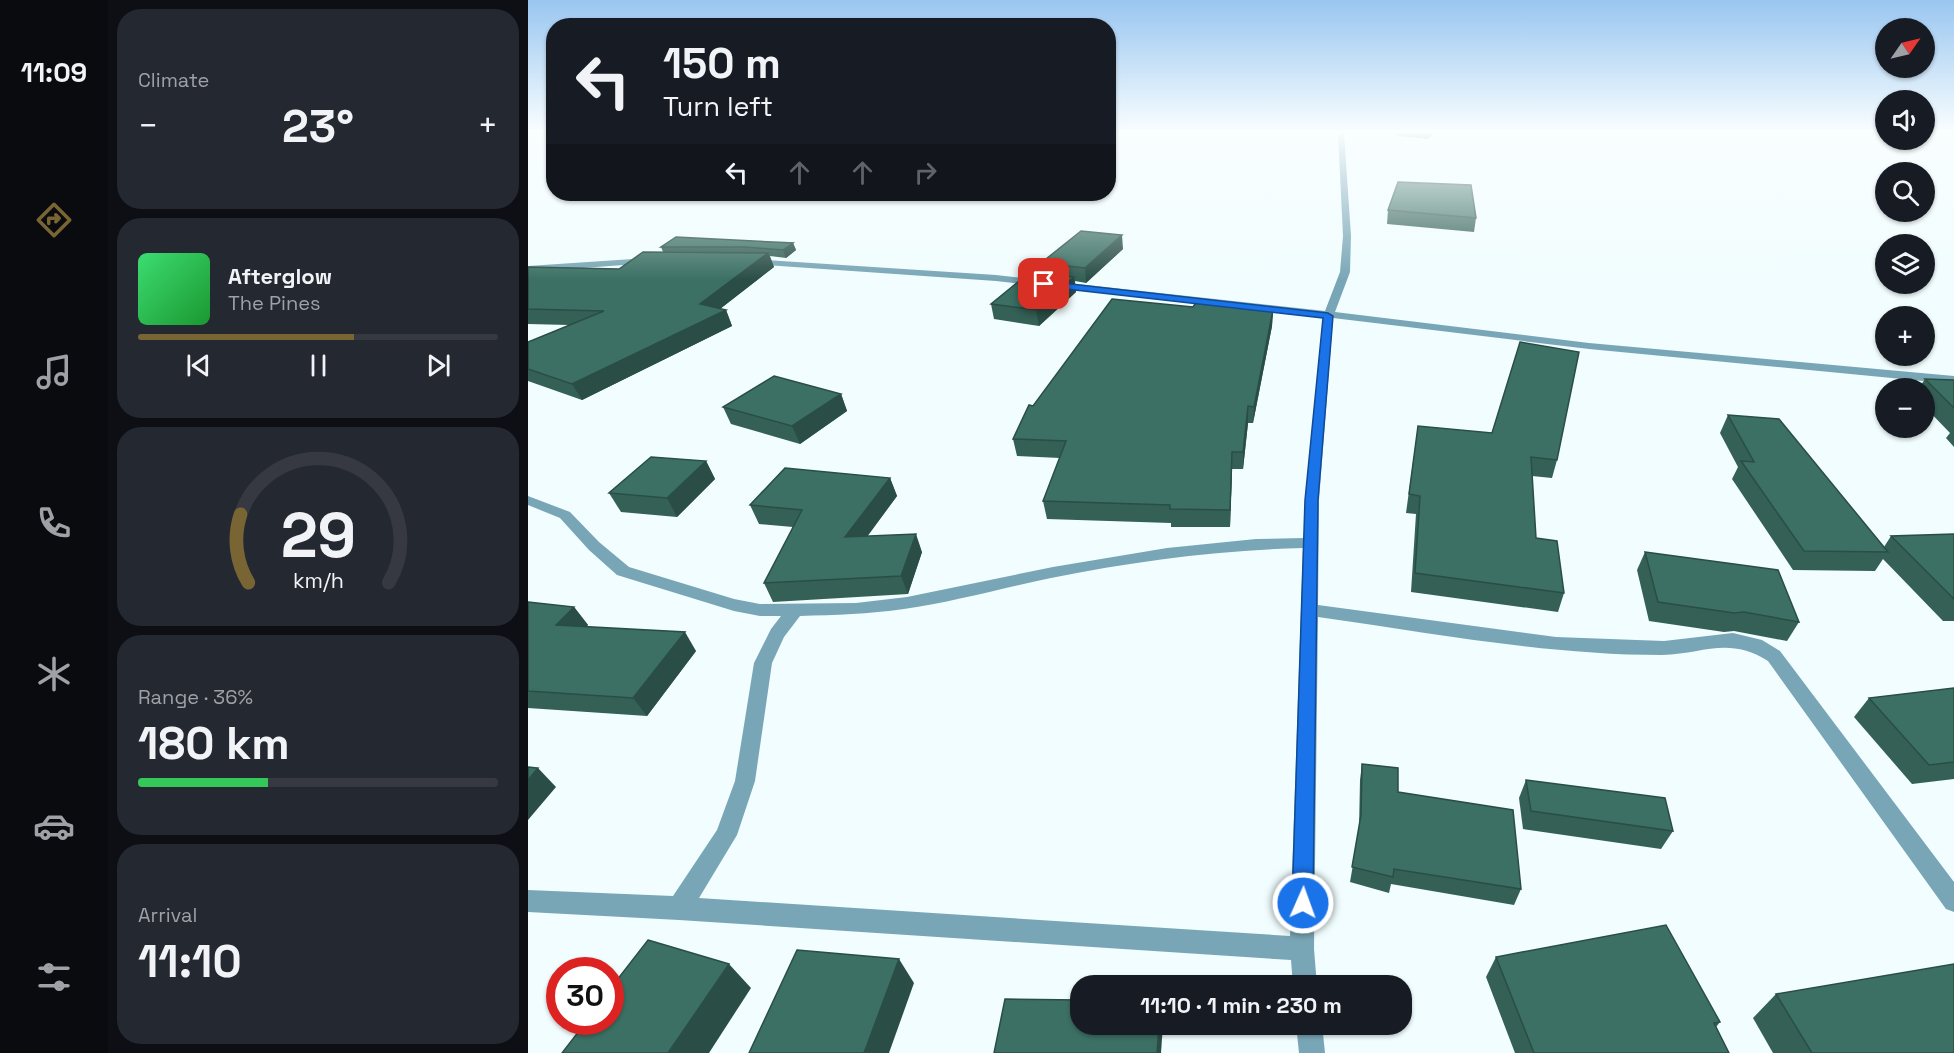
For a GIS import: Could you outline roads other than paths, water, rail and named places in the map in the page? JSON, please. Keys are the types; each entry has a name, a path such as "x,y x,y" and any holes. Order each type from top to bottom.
{"street":[{"path":"1304,975 1302,949 1312,500 1328,316 1345,272 1347,236 1344,182"},
{"path":"528,269 664,260"},
{"path":"739,260 996,278 1425,325 1589,346 1954,380"},
{"path":"528,500 565,515 594,546 623,571 734,605 760,610 856,609 907,603 1053,572 1167,553 1256,544 1311,543"},
{"path":"679,908 726,835 745,781 763,663 777,634 796,609"},
{"path":"1310,610 1556,644 1664,648 1734,640 1756,645 1774,656 1954,901"},
{"path":"528,901 679,908 1302,949"},
{"path":"1310,1035 1312,1053"}]}
